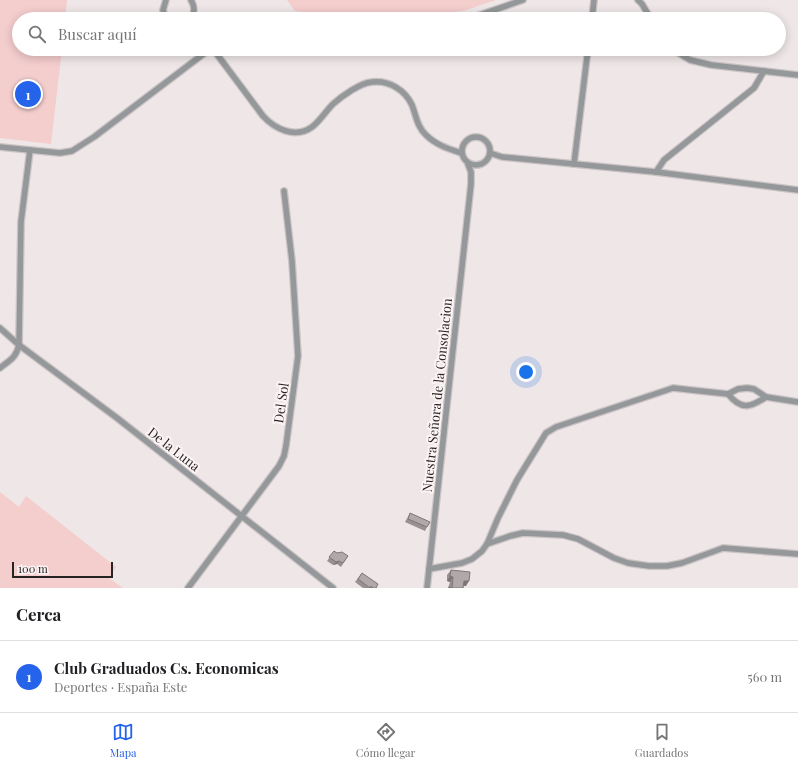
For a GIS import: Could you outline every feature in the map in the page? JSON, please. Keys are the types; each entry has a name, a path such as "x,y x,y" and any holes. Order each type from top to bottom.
{"street":[{"path":"164,12 166,0"},
{"path":"191,0 193,12"},
{"path":"488,12 523,0"},
{"path":"593,12 594,0"},
{"path":"638,0 647,12"},
{"path":"0,147 60,153 72,151 94,137 202,56"},
{"path":"216,56 263,116 270,124 280,130 293,132 303,131 312,127 334,103 359,86 372,82 384,83 394,86 405,95 412,106 420,127 425,135 443,146 461,153"},
{"path":"574,164 587,56"},
{"path":"683,56 690,60 711,65 798,76"},
{"path":"656,172 664,160 754,88 764,71"},
{"path":"468,164 478,166 486,162 490,153 488,144 485,140 476,137 471,138 464,144 461,153 471,172 471,184"},
{"path":"0,368 17,354 19,345 21,222 30,150"},
{"path":"490,153 502,157 656,172 798,190"},
{"path":"471,184 478,166"},
{"name":"Nuestra Señora de la Consolacion","path":"427,588 471,184"},
{"name":"Del Sol","path":"188,588 279,466 284,456 298,356 292,261 284,191"},
{"name":"De la Luna","path":"0,328 19,345 117,418 333,588"},
{"path":"430,569 472,559 482,551 487,544 517,480 549,430 673,388 728,394 738,389 746,388 754,389 766,397 798,402"},
{"path":"728,394 733,401 741,405 750,406 757,404 766,397"},
{"path":"487,544 523,533 563,535 578,539 614,558 628,563 649,566 667,566 682,563 723,548 798,554"}],"shaded area":[{"path":"0,0 67,0 66,12 12,12 12,56 61,56 51,144 0,138"},
{"path":"287,0 496,0 456,12 295,11"},
{"path":"0,492 19,507 26,496 116,567 109,578 123,588 0,588"}],"building":[{"path":"410,513 430,522 427,527 408,519"},
{"path":"334,551 337,553 342,552 348,556 343,563 339,561 336,562 329,557"},
{"path":"451,570 470,572 469,581 464,581 463,588 452,588 453,577 450,576"},
{"path":"362,573 378,584 376,588 371,586 370,588 358,579"}],"place":[{"name":"Club Graduados Cs. Economicas","path":"28,94"}]}
